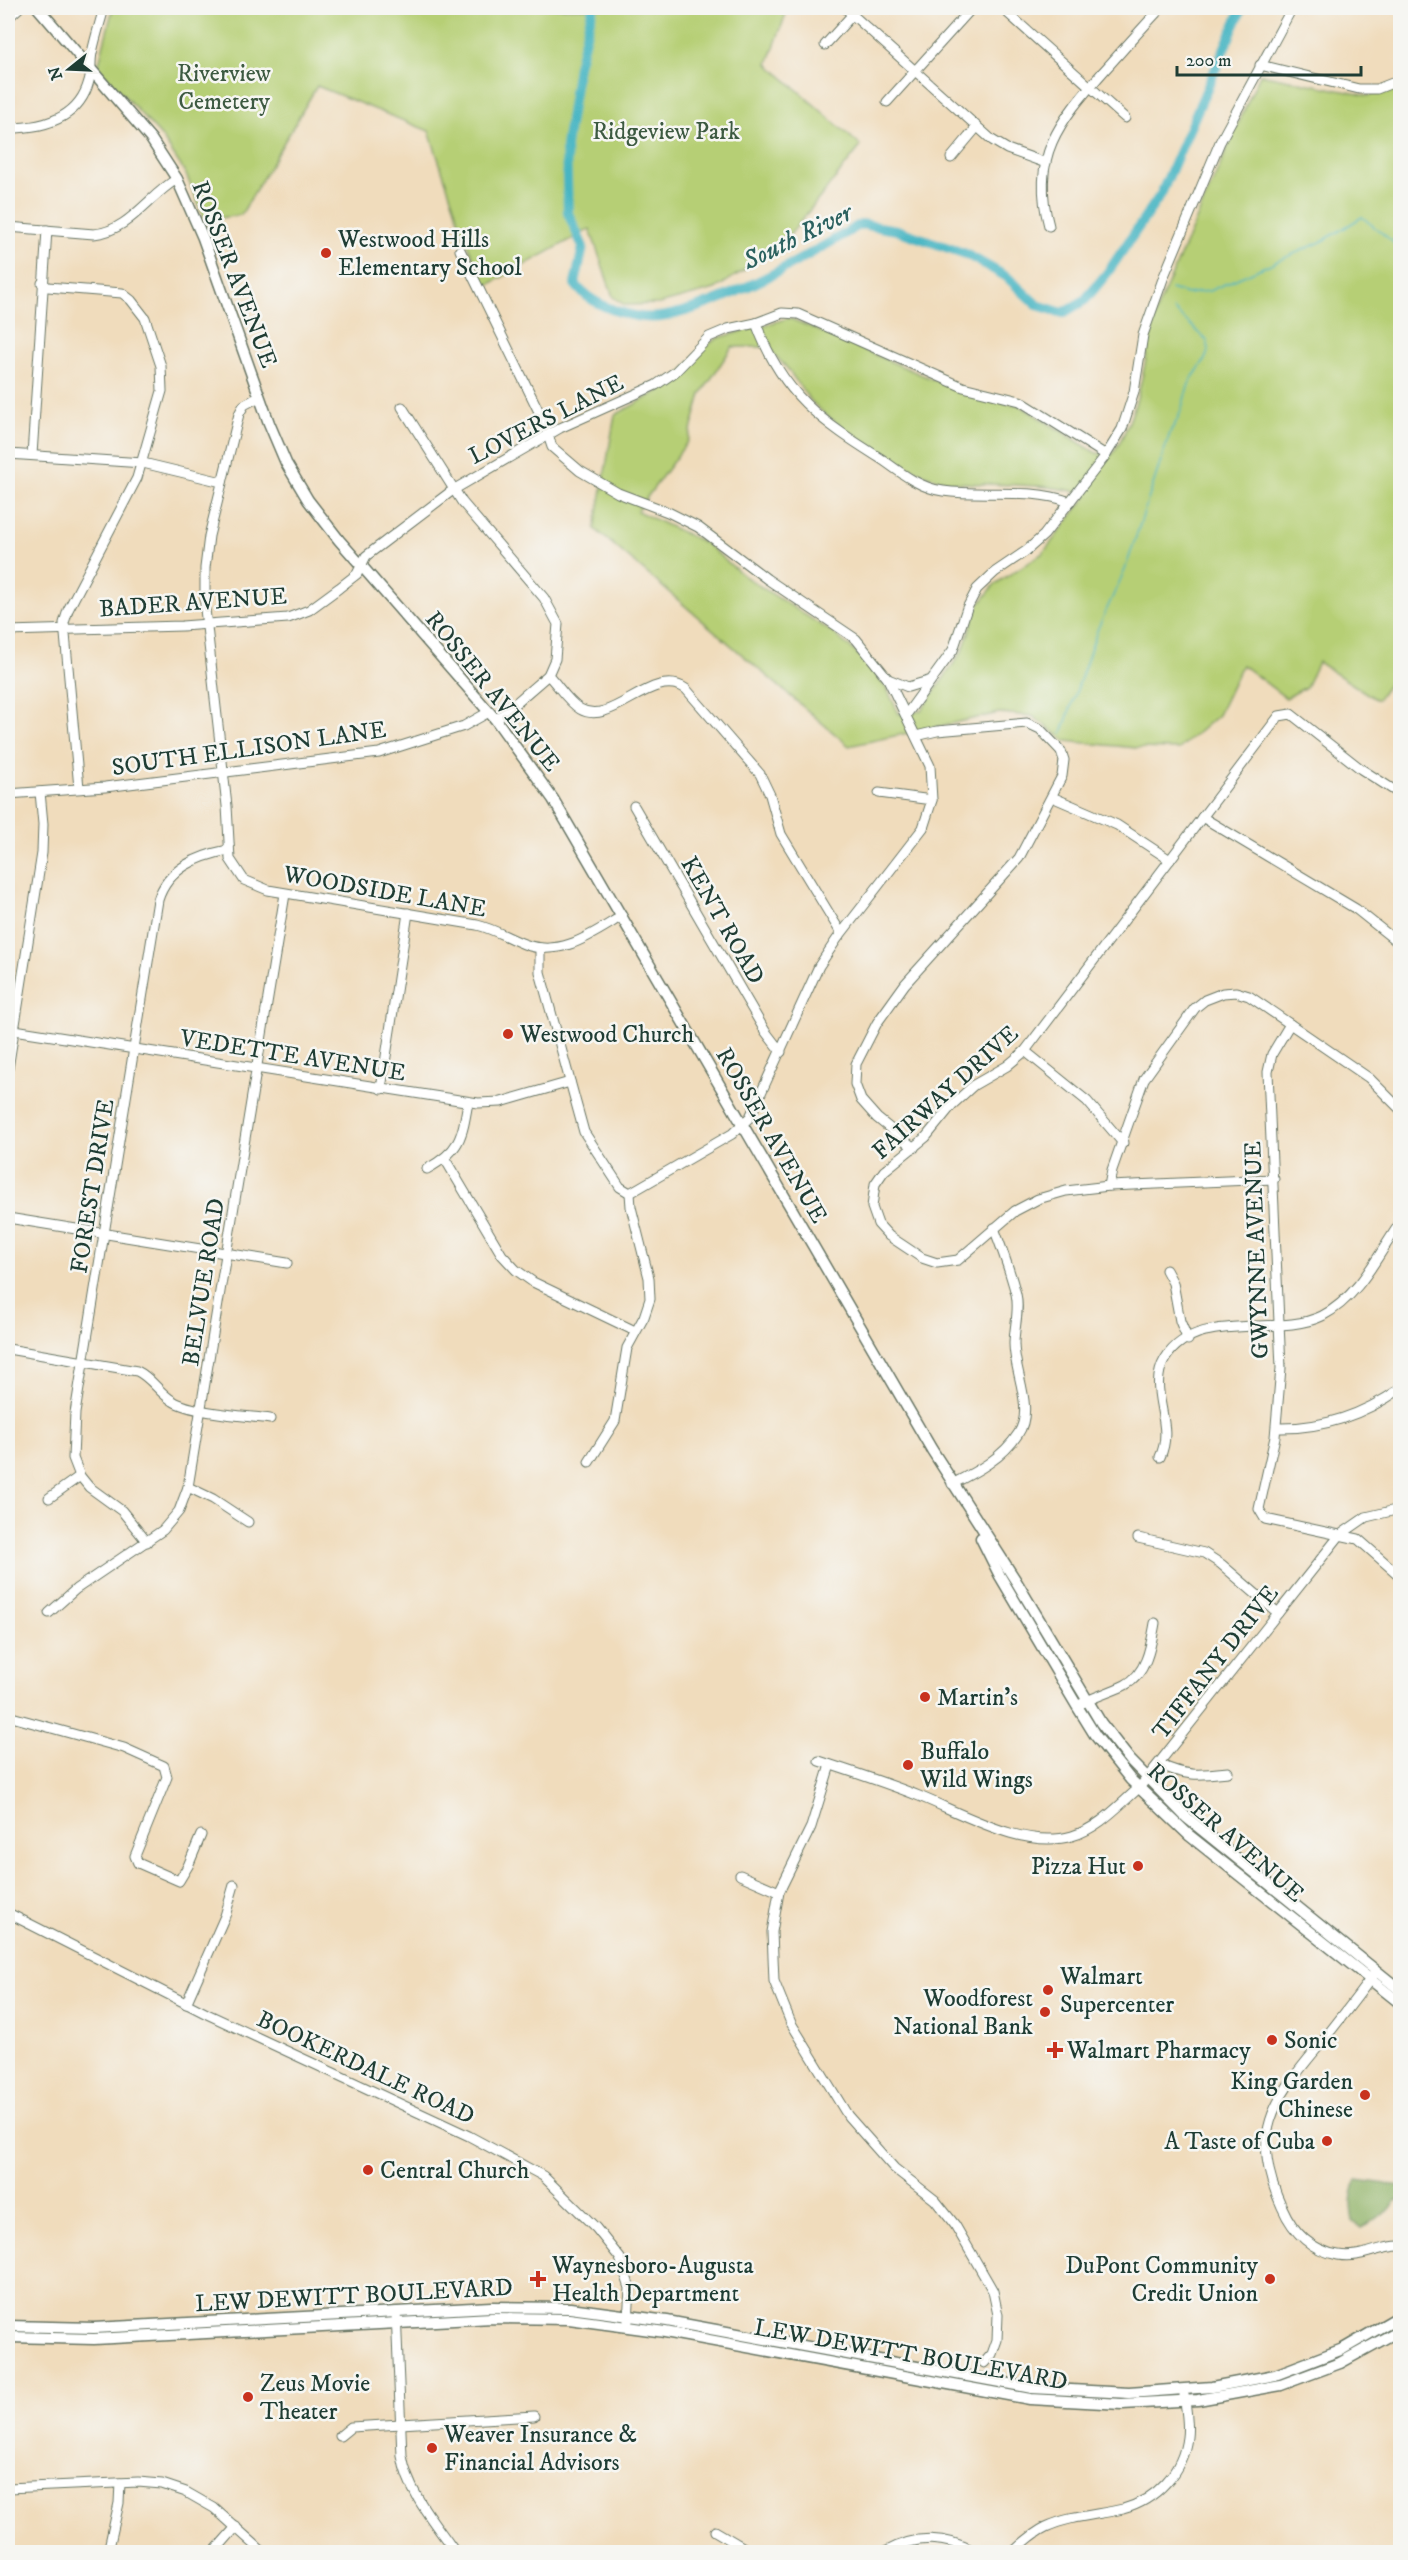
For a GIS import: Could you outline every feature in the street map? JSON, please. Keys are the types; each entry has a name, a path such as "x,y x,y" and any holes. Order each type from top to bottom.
{"main road":[{"name":"ROSSER AVENUE","path":"38,8 151,139 177,178 203,238 280,451 300,488 326,524 492,716 553,799 952,1484 1016,1581 1082,1703 1115,1742 1143,1784 1374,1975 1401,2003"},
{"name":"ROSSER AVENUE","path":"1374,1975 1401,1990"},
{"name":"LEW DEWITT BOULEVARD","path":"8,2326 94,2334 396,2312 523,2306 570,2308 1030,2399 1092,2403 1252,2392 1298,2379 1351,2359 1401,2330"},
{"name":"LEW DEWITT BOULEVARD","path":"1184,2395 1288,2371 1356,2343 1401,2316"},
{"name":"LEW DEWITT BOULEVARD","path":"8,2337 523,2318 628,2321"}],"street":[{"path":"8,18 19,8"},
{"path":"8,128 45,125 66,115 81,100 90,80 92,54 104,8"},
{"path":"845,8 977,127 1007,149 1046,163"},
{"path":"887,102 972,8"},
{"path":"1002,8 1125,118"},
{"path":"1048,226 1043,197 1046,163 1062,121 1161,8"},
{"path":"906,716 953,650 967,608 977,589 995,572 1036,543 1106,455 1122,429 1130,408 1143,335 1164,276 1220,142 1292,8"},
{"path":"825,45 853,15"},
{"path":"1260,65 1359,89 1377,89 1401,80"},
{"path":"951,158 977,127"},
{"path":"8,227 94,234 110,231 177,178"},
{"path":"32,456 46,230"},
{"path":"460,250 543,420 555,452 588,476 618,493 668,512 699,527 767,579 845,629 868,651 888,679 916,736 932,777 932,800 928,817 916,839 841,933 819,966 753,1113 743,1125 717,1143 630,1193"},
{"path":"42,284 122,293 131,300 145,318 161,366 163,384 143,463 126,501 68,610 63,629 80,788"},
{"name":"LOVERS LANE","path":"361,564 366,556 453,490 547,435 662,381 685,362 709,337 728,328 756,323 782,313 798,314 963,387 1020,401 1106,455"},
{"path":"756,323 774,365 807,407 832,427 914,481 942,491 1026,493 1047,495 1070,502"},
{"path":"224,773 206,624 204,586 207,549 240,411 247,402 259,397"},
{"path":"402,407 453,490 485,532 544,598 555,616 558,624 558,648 548,675 575,705 591,712 609,708 669,683 686,689 760,774 770,795 781,834 841,933"},
{"path":"8,454 143,463 222,482"},
{"name":"BADER AVENUE","path":"8,631 206,624 295,616 309,610 357,574 361,564"},
{"name":"SOUTH ELLISON LANE","path":"8,794 224,773 396,749 492,716 548,675"},
{"path":"888,679 908,687 930,681"},
{"name":"FAIRWAY DRIVE","path":"1274,1179 1109,1186 1066,1191 1038,1199 1015,1211 964,1256 945,1264 922,1258 883,1231 872,1207 875,1184 884,1171 914,1148 967,1092 1025,1051 1279,716 1291,714 1361,769 1401,794"},
{"path":"914,1148 877,1118 861,1100 855,1084 859,1058 877,1023 905,984 1019,858 1062,776 1063,756 1054,743 1032,724 1020,722 937,731 916,736"},
{"name":"WOODSIDE LANE","path":"224,773 228,850 233,866 244,880 259,888 485,927 526,945 540,948 554,949 574,944 622,916"},
{"path":"8,1069 11,1030 42,853 43,824 40,792"},
{"path":"879,794 932,800"},
{"path":"1052,796 1117,825 1170,860"},
{"name":"KENT ROAD","path":"634,806 765,1031 782,1052"},
{"path":"1202,817 1356,909 1400,944"},
{"name":"FOREST DRIVE","path":"80,1476 73,1458 75,1413 160,893 168,879 180,868 202,857 228,850"},
{"name":"BELVUE ROAD","path":"49,1613 76,1588 163,1530 179,1511 188,1487 285,894"},
{"path":"381,1089 408,914"},
{"path":"540,948 540,972 582,1128 590,1144 620,1187 630,1193"},
{"path":"1109,1186 1112,1170 1144,1079 1169,1042 1201,1003 1223,993 1243,993 1369,1078 1401,1109"},
{"name":"GWYNNE AVENUE","path":"1290,1024 1277,1042 1269,1063 1281,1368 1276,1428 1259,1509 1265,1519 1363,1542 1401,1576"},
{"name":"VEDETTE AVENUE","path":"11,1030 468,1102 501,1102 570,1082"},
{"path":"1025,1051 1087,1101 1123,1143"},
{"path":"427,1169 445,1159 461,1139 468,1102"},
{"path":"445,1159 508,1262 525,1277 635,1331"},
{"path":"589,1462 615,1421 624,1359 635,1331 648,1309 650,1291 645,1260 631,1207 630,1193"},
{"path":"8,1218 287,1263"},
{"path":"1160,1456 1167,1433 1159,1391 1159,1374 1170,1352 1188,1340 1223,1328 1280,1325 1318,1317 1345,1301 1353,1292 1401,1223"},
{"path":"952,1484 973,1474 998,1455 1018,1435 1023,1422 1024,1407 1014,1344 1016,1295 994,1228"},
{"path":"1166,1270 1173,1283 1180,1321 1188,1340"},
{"path":"8,1349 137,1371 149,1378 172,1401 187,1407 270,1419"},
{"path":"1276,1428 1306,1427 1348,1417 1367,1409 1401,1389"},
{"path":"49,1498 80,1476 88,1487 122,1511 147,1542"},
{"path":"188,1487 213,1498 248,1522"},
{"name":"TIFFANY DRIVE","path":"819,1761 918,1796 990,1826 1038,1839 1061,1838 1084,1832 1104,1819 1143,1784 1340,1535 1366,1517 1401,1509"},
{"path":"1138,1538 1204,1553 1228,1570 1278,1613"},
{"path":"1082,1703 1136,1678 1149,1652 1155,1623"},
{"path":"8,1716 131,1750 165,1766 167,1777 135,1856 138,1863 179,1881 201,1835"},
{"path":"1159,1764 1176,1772 1192,1775 1228,1772"},
{"path":"830,1765 812,1827 779,1892 772,1932 774,1981 780,1999 806,2049 848,2116 894,2168 935,2200 955,2225 993,2291 998,2315 997,2340 992,2354 984,2363"},
{"path":"740,1875 779,1892"},
{"path":"186,2004 225,1916 234,1885"},
{"name":"BOOKERDALE ROAD","path":"8,1913 186,2004 395,2100 543,2176 582,2213 620,2258 630,2283 628,2321"},
{"path":"1374,1975 1280,2095 1268,2129 1267,2161 1274,2189 1287,2218 1295,2231 1311,2245 1329,2253 1350,2256 1401,2246"},
{"path":"396,2312 402,2456 408,2480 455,2553"},
{"path":"1013,2553 1035,2533 1050,2525 1132,2506 1158,2490 1177,2467 1185,2447 1188,2429 1184,2395"},
{"path":"340,2436 351,2427 534,2416"},
{"path":"8,2488 120,2483 162,2484 186,2492 214,2508 262,2553"},
{"path":"108,2553 119,2503 120,2483"},
{"path":"214,2553 236,2528"},
{"path":"715,2531 751,2553"},
{"path":"885,2553 898,2545 918,2539 939,2538 958,2543 976,2553"}],"green space":[{"name":"Ridgeview Park","path":"113,8 788,8 768,64 861,146 781,246 715,289 659,304 625,305 613,297 590,229 486,286 465,239 429,131 317,86 241,215 205,220 185,172 161,136 98,67"},
{"path":"1260,74 1368,96 1400,84 1400,669 1377,700 1318,662 1306,687 1286,698 1242,665 1218,715 1179,749 1136,748 1066,741 1032,716 999,713 849,746 595,529 615,415 672,384 701,349 718,338 789,318 934,380 990,400 1019,405 1096,453 1112,455 1122,438 1136,403 1157,309","holes":["732,347 770,347 814,404 841,426 880,451 920,472 952,482 1038,486 1088,495 1043,553 995,584 978,606 963,650 921,711 899,714 887,689 861,657 832,632 744,576 705,543 637,511 688,441 701,394"]},
{"path":"1357,2180 1400,2186 1400,2200 1395,2201 1381,2217 1361,2228 1353,2221 1351,2210 1352,2195"}],"waterway":[{"name":"South River","path":"593,8 578,66 566,146 568,213 583,247 575,284 592,300 604,306 642,317 666,316 715,301 791,264 861,224 897,230 966,254 1007,277 1037,305 1063,313 1085,300 1108,272 1161,194 1242,8"},
{"path":"1171,289 1187,294 1209,291 1323,241 1362,217 1393,242 1400,253"},
{"path":"1062,733 1098,628 1125,570 1171,430 1190,382 1208,352 1207,341 1173,309"}],"place":[{"name":"Westwood Hills Elementary School","path":"326,253"},
{"name":"Westwood Church","path":"508,1034"},
{"name":"Martin's","path":"925,1697"},
{"name":"Buffalo Wild Wings","path":"908,1765"},
{"name":"Pizza Hut","path":"1138,1866"},
{"name":"Walmart Supercenter","path":"1048,1990"},
{"name":"Woodforest National Bank","path":"1045,2012"},
{"name":"Sonic","path":"1272,2040"},
{"name":"Walmart Pharmacy","path":"1055,2050"},
{"name":"King Garden Chinese","path":"1365,2095"},
{"name":"A Taste of Cuba","path":"1327,2141"},
{"name":"Central Church","path":"368,2170"},
{"name":"Waynesboro-Augusta Health Department","path":"538,2279"},
{"name":"DuPont Community Credit Union","path":"1270,2279"},
{"name":"Zeus Movie Theater","path":"248,2397"},
{"name":"Weaver Insurance & Financial Advisors","path":"432,2448"}],"park label":[{"name":"Riverview Cemetery","path":"224,87"}]}
